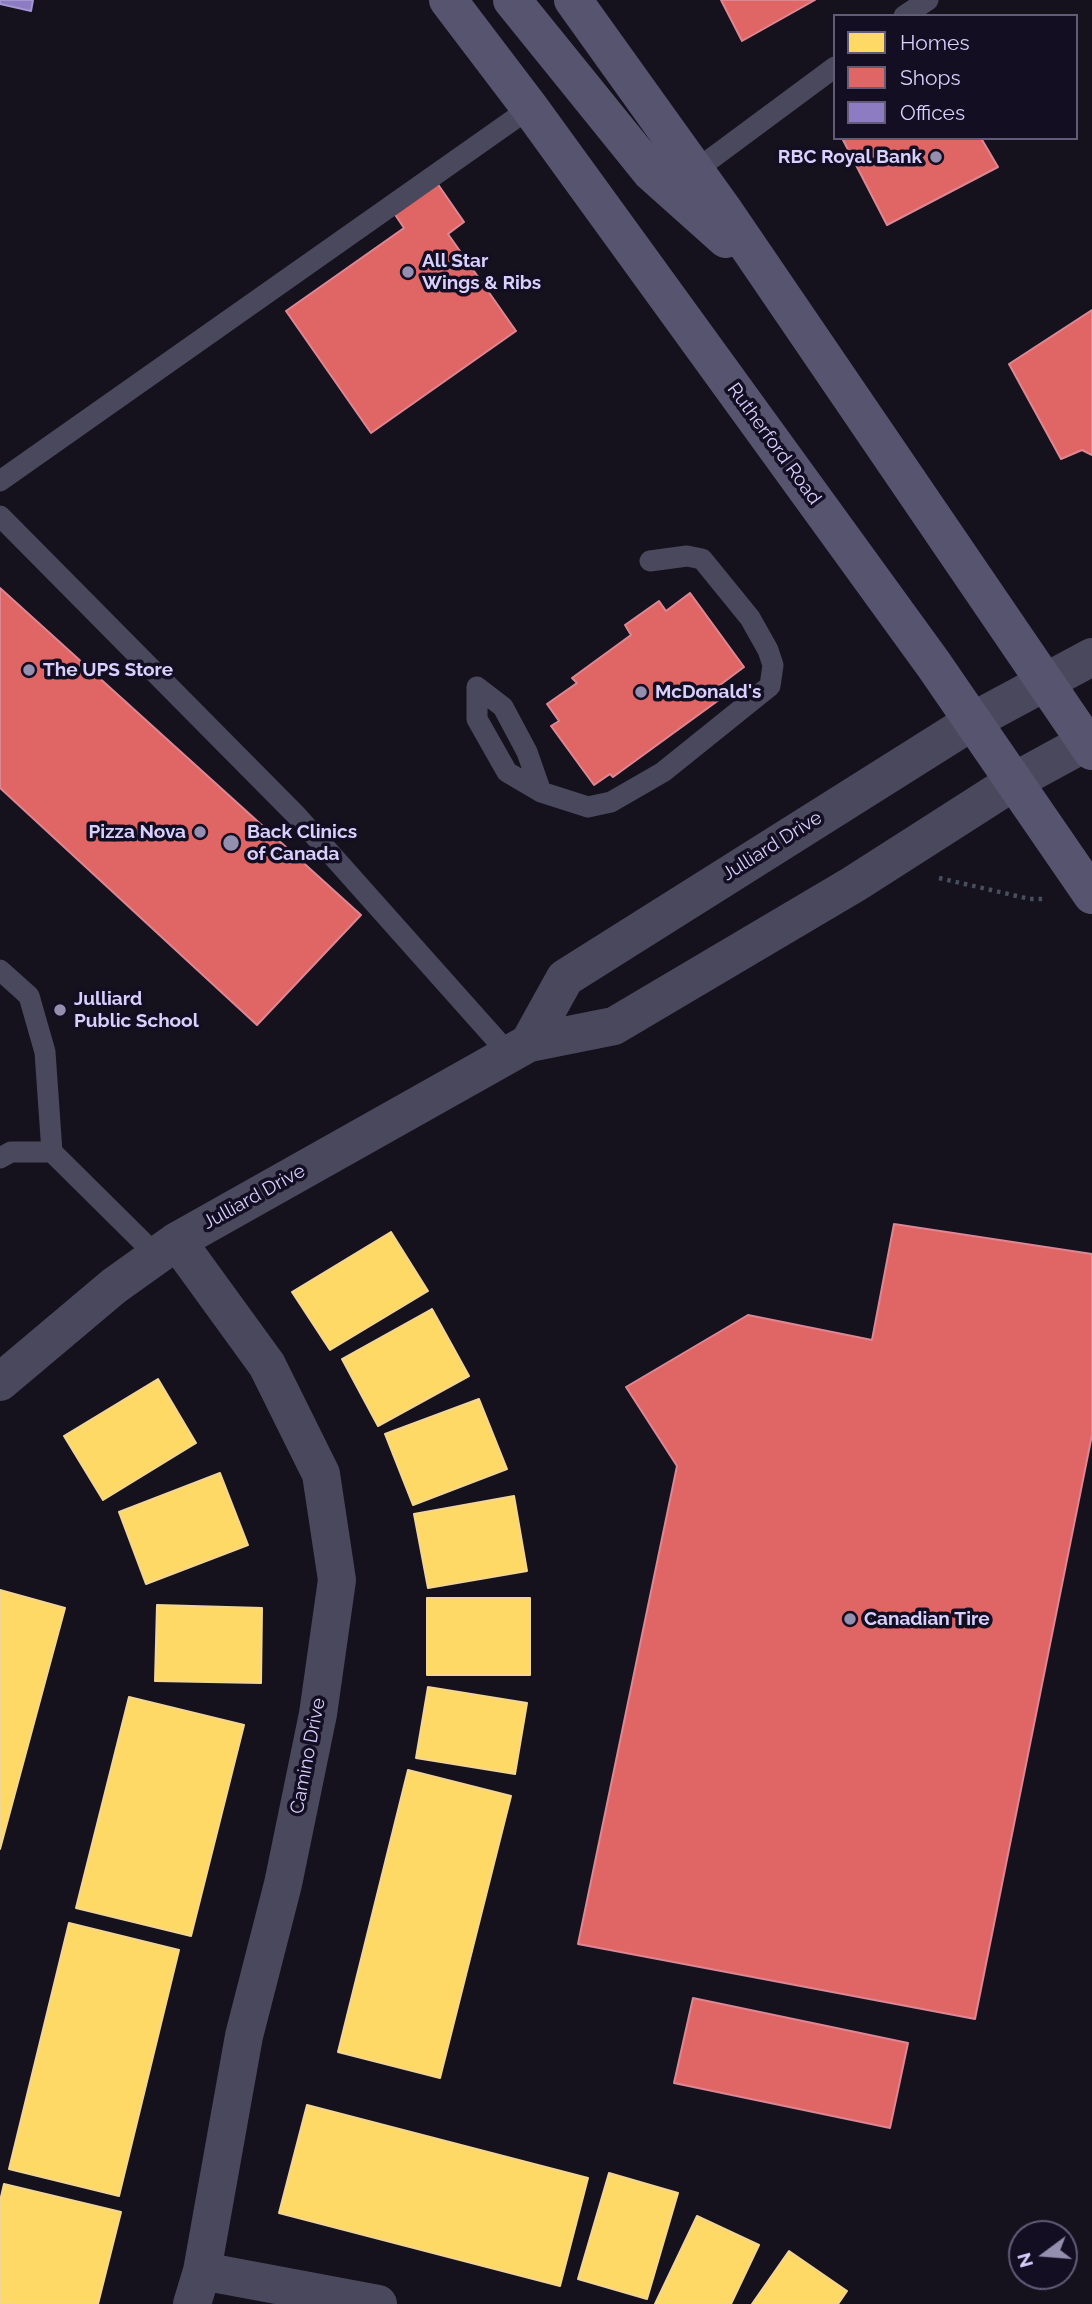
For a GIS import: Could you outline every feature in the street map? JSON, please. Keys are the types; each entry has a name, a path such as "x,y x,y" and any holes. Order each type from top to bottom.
{"main road":[{"name":"Rutherford Road","path":"448,0 530,108 973,721 1092,895"},
{"path":"512,0 651,172 770,277"},
{"path":"573,0 696,170 1090,744"}],"street":[{"name":"Julliard Drive","path":"519,1048 565,978 973,721 1092,657"},
{"name":"Julliard Drive","path":"0,1382 114,1286 167,1248 519,1048 614,1026 854,884 1015,781 1090,744"},
{"name":"Camino Drive","path":"167,1248 267,1366 321,1474 337,1580 318,1714 283,1884 244,2036 197,2288"},
{"path":"197,2288 377,2304"}],"lane":[{"path":"907,14 928,0"},
{"path":"696,170 833,68"},
{"path":"0,481 530,108"},
{"path":"0,516 298,816 519,1048"},
{"path":"541,792 527,752 503,707 477,687 477,719 507,772 541,792 587,807 611,802 663,772 770,686 772,665 768,650 750,618 702,559 687,556 650,561"},
{"path":"0,970 29,996 45,1052 52,1152"},
{"path":"0,1158 12,1152 52,1152 167,1248"}],"path":[{"path":"935,877 1030,900 1049,898"}],"building: Homes":[{"path":"391,1232 428,1291 330,1350 292,1292"},
{"path":"432,1309 469,1376 378,1426 342,1359"},
{"path":"158,1379 196,1443 103,1500 64,1436"},
{"path":"479,1399 507,1469 413,1505 385,1434"},
{"path":"220,1473 248,1545 146,1584 119,1512"},
{"path":"514,1496 527,1571 428,1588 414,1514"},
{"path":"0,1590 65,1608 0,1849"},
{"path":"427,1598 530,1598 530,1675 427,1675"},
{"path":"157,1605 262,1608 261,1683 155,1681"},
{"path":"428,1687 527,1703 515,1774 416,1758"},
{"path":"129,1697 244,1725 191,1936 76,1908"},
{"path":"408,1770 511,1796 440,2078 338,2052"},
{"path":"69,1923 179,1950 119,2196 9,2169"},
{"path":"307,2105 588,2178 560,2286 279,2213"},
{"path":"609,2173 678,2193 647,2299 578,2279"},
{"path":"4,2184 121,2212 98,2304 0,2304 0,2201"},
{"path":"697,2216 759,2245 731,2304 655,2304"},
{"path":"789,2251 847,2291 838,2304 752,2304"}],"building: Shops":[{"path":"721,0 815,0 742,41"},
{"path":"843,140 982,140 998,167 887,225"},
{"name":"All Star Wings & Ribs","path":"437,183 464,222 448,234 516,331 371,433 286,311 404,228 394,213"},
{"path":"1092,310 1092,455 1082,450 1061,459 1009,364"},
{"path":"0,588 361,915 257,1025 0,788"},
{"name":"McDonald's","path":"690,593 744,667 716,688 723,697 613,777 610,774 594,785 551,726 559,721 547,704 577,683 572,678 631,635 625,625 659,601 666,611"},
{"name":"Canadian Tire","path":"894,1224 1092,1254 1092,1435 975,2019 578,1944 677,1466 626,1387 748,1315 872,1340"},
{"path":"693,1998 908,2043 890,2128 674,2083"}],"building: Offices":[{"path":"0,0 33,0 31,11 0,4"}],"place":[{"name":"RBC Royal Bank","path":"936,157"},
{"name":"All Star Wings & Ribs","path":"408,272"},
{"name":"The UPS Store","path":"29,670"},
{"name":"McDonald's","path":"641,692"},
{"name":"Pizza Nova","path":"200,832"},
{"name":"Back Clinics of Canada","path":"231,843"},
{"name":"Julliard Public School","path":"60,1010"},
{"name":"Canadian Tire","path":"850,1619"}]}
